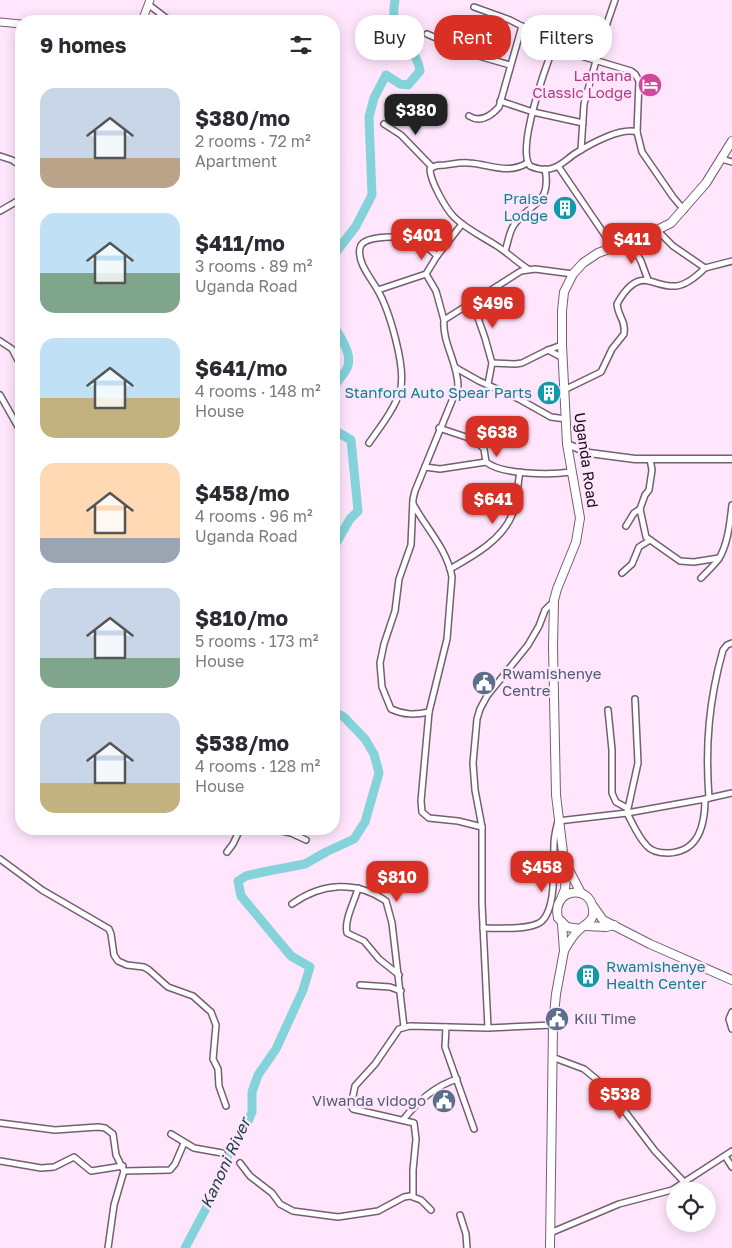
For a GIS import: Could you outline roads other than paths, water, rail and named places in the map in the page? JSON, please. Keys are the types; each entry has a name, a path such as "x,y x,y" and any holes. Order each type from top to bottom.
{"main road":[{"path":"145,15 150,2"},
{"path":"0,22 15,23"},
{"name":"Uganda Road","path":"581,893 571,876 566,862 558,821 556,795 554,600 580,527 567,444 562,345 563,298 566,286 573,274 583,263 613,247 658,231 671,223 706,183 732,141"},
{"name":"Uganda Road","path":"560,900 566,883 566,862"},
{"path":"550,1248 553,1025 556,994 564,951 562,924 557,912 560,900 570,893 581,893 587,896 603,920 650,944 732,980"},
{"path":"564,951 572,938 591,920 594,914 593,906"},
{"path":"562,924 573,929 614,925"}],"street":[{"path":"581,150 584,104 615,0"},
{"path":"150,2 164,15"},
{"path":"474,7 521,26"},
{"path":"469,116 476,120 495,112 500,102 521,29"},
{"path":"427,34 475,55 510,65"},
{"path":"527,164 526,150 533,112 550,60"},
{"path":"591,60 631,71 638,78 637,132 645,158 684,210"},
{"path":"500,102 533,112 583,123"},
{"path":"384,124 401,135 432,167"},
{"path":"527,164 545,169 558,166 581,150 616,134 629,130 637,132"},
{"path":"0,156 15,162"},
{"path":"722,159 732,162"},
{"path":"432,167 468,162 512,170 527,164"},
{"path":"558,166 613,247"},
{"path":"432,167 430,172 432,178 454,217 505,251 528,269"},
{"path":"505,251 513,227 539,202 545,192 547,186 545,169"},
{"path":"0,211 15,202"},
{"path":"378,290 426,274 437,256 462,224"},
{"path":"658,231 672,246 705,268"},
{"path":"369,443 390,413 401,389 402,376 394,332 378,290 367,273 361,258 360,246 364,241 393,237 411,238 419,241 437,256"},
{"path":"630,242 641,260 648,280"},
{"path":"564,390 601,372 612,349 624,334 624,320 618,311 617,304 632,285 648,280 663,285 680,285 694,278 705,268 732,261"},
{"path":"444,320 511,276 528,269 573,274"},
{"path":"426,274 436,291 444,320 444,332 456,368 458,386 417,484 413,504 411,545 400,579 395,611 380,663 382,687 390,708 401,713 415,715 429,712"},
{"path":"472,301 492,363 488,384"},
{"path":"0,342 12,349 15,355"},
{"path":"492,363 515,364 562,345"},
{"path":"548,350 563,358"},
{"path":"456,368 520,399 551,417 566,419"},
{"path":"0,395 15,421"},
{"path":"440,428 475,440 484,450 486,462 494,468 547,474 571,472"},
{"path":"567,444 589,453 635,459 732,459"},
{"path":"650,459 652,470 649,490 644,495 640,509 646,537 680,561 687,563 719,558"},
{"path":"425,467 440,469 486,462"},
{"path":"450,569 487,545 508,523 516,504 520,472"},
{"path":"413,504 439,546 450,569 451,596 447,639 429,712 421,801 422,812 429,818 458,821 482,827"},
{"path":"701,578 719,558 728,530 732,505"},
{"path":"626,526 634,513 640,509"},
{"path":"622,573 632,564 639,547 650,540"},
{"path":"488,1028 483,928 482,827 475,790 473,763 477,719 480,709 494,686 528,645 539,626 545,610 554,600"},
{"path":"608,710 612,750 612,793 616,802 627,810 635,828 647,847 655,852 680,851 696,840 704,823 707,798 707,751 710,711 723,650 732,643"},
{"path":"627,810 638,763 635,699"},
{"path":"483,928 536,925 543,921 547,912 554,880 554,846 558,821 732,794"},
{"path":"227,852 237,835"},
{"path":"295,835 306,840"},
{"path":"0,859 42,890 109,929 114,955 122,963 150,970 168,987 193,996 205,1006 215,1020 216,1032 213,1059 218,1069 219,1086 226,1106"},
{"path":"292,904 304,896 323,888 334,887 358,888 379,896 386,901 392,924 404,1027"},
{"path":"358,888 348,920 347,933 364,941 379,959 399,975"},
{"path":"360,985 401,991"},
{"path":"732,1012 729,1019 732,1030"},
{"path":"413,1196 416,1132 414,1123 353,1109 351,1106 354,1086 375,1064 399,1029 404,1027 488,1028 553,1025"},
{"path":"446,1027 445,1047 474,1129"},
{"path":"552,1057 584,1069 607,1088 655,1151 684,1182"},
{"path":"403,1120 429,1094 457,1079"},
{"path":"0,1123 55,1130 106,1128 113,1134 116,1155 123,1169 114,1205 108,1248"},
{"path":"171,1134 194,1148 222,1153"},
{"path":"0,1161 34,1168 47,1168 54,1167 74,1157 91,1171 123,1169 170,1170 175,1164 184,1143"},
{"path":"686,1182 732,1151"},
{"path":"725,1156 732,1167"},
{"path":"240,1163 250,1176 272,1193 280,1204 293,1211 335,1218 376,1212 404,1197 413,1196 421,1200 431,1210"},
{"path":"550,1233 619,1204 666,1193"},
{"path":"460,1215 466,1234 467,1248"}],"waterway":[{"name":"Kanoni River","path":"340,247 356,226 372,195 369,117 374,98 386,75 400,84 408,85 420,71 416,58 397,27 394,16 395,0"},
{"name":"Kanoni River","path":"340,336 346,347 349,359 346,370 340,379"},
{"name":"Kanoni River","path":"340,434 351,440 358,511 350,519 340,536"},
{"name":"Kanoni River","path":"185,1248 210,1201 228,1156 246,1126 252,1112 252,1092 258,1075 276,1049 303,990 310,967 291,956 241,896 238,881 246,876 305,864 354,839 365,822 379,773 374,754 365,739 340,715"}],"place":[{"name":"Lantana Classic Lodge","path":"650,85"},
{"name":"Praise Lodge","path":"565,208"},
{"name":"Stanford Auto Spear Parts","path":"549,393"},
{"name":"Rwamishenye Centre","path":"484,683"},
{"name":"Rwamishenye Health Center","path":"588,976"},
{"name":"Kili Time","path":"557,1019"},
{"name":"Viwanda vidogo","path":"444,1101"}]}
